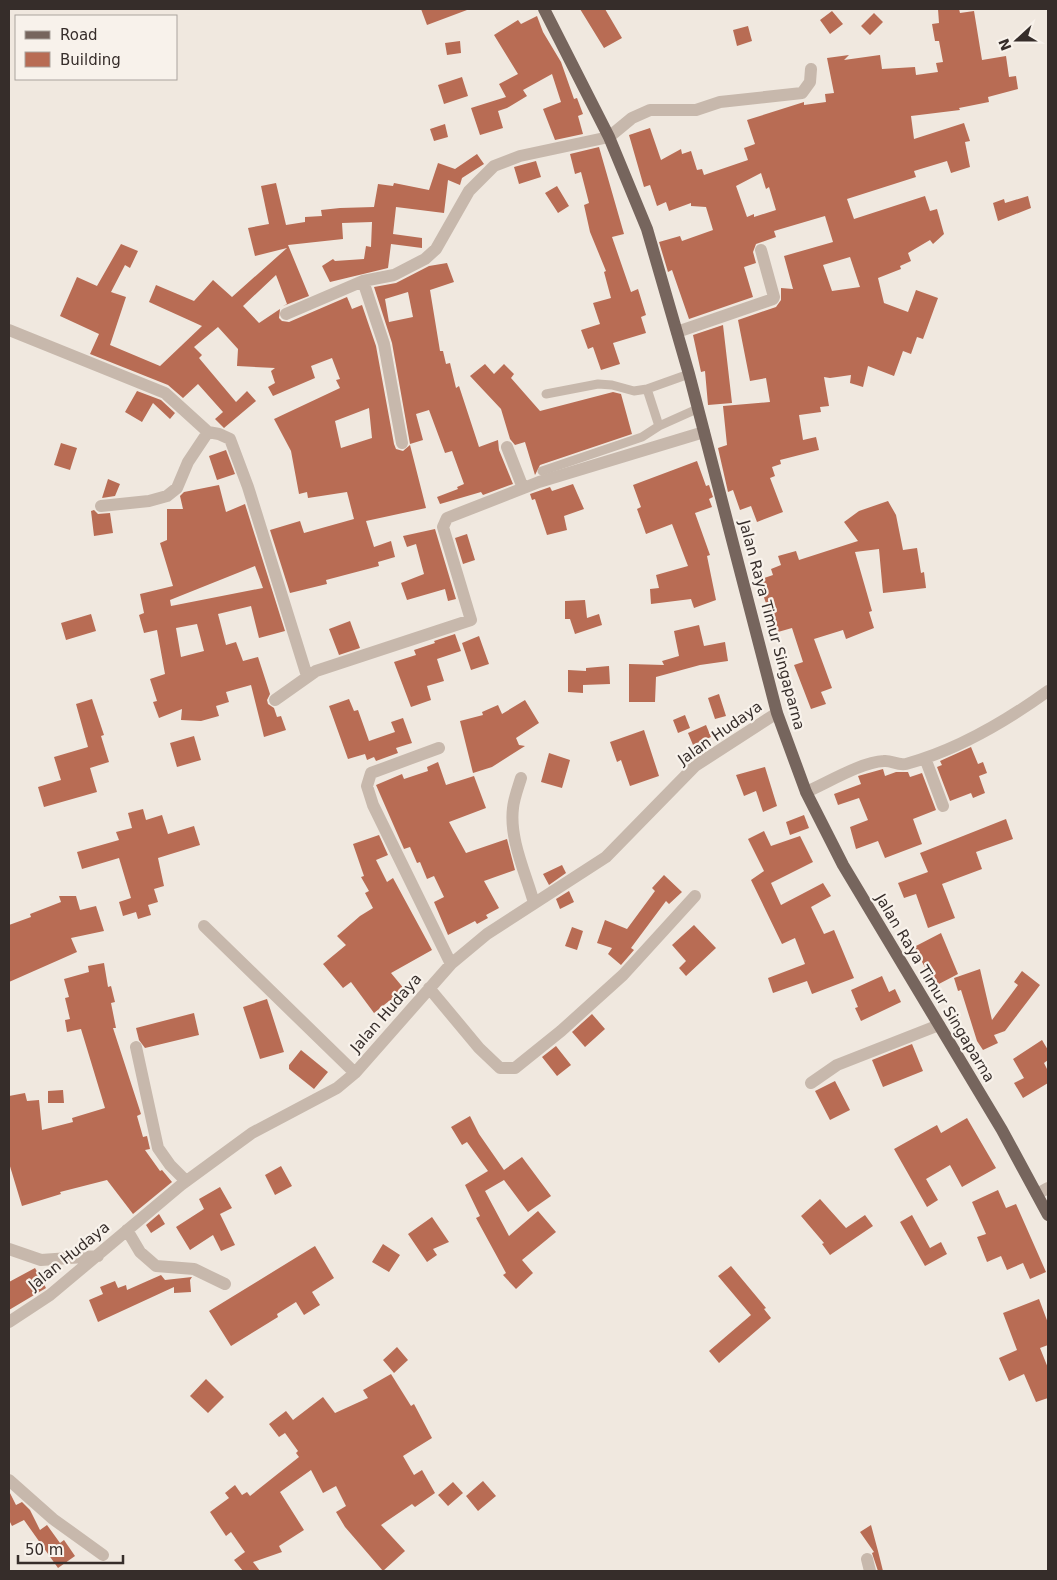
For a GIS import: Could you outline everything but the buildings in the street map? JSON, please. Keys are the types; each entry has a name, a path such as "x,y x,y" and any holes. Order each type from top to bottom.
{"main road":[{"name":"Jalan Raya Timur Singaparna","path":"544,9 609,137 647,229 704,432 777,713 806,792 843,865 938,1025 1043,1191 1048,1215"}],"street":[{"path":"286,314 363,281 394,275 425,259 436,250 469,191 494,166 520,156 609,137 632,118 650,110 689,110 720,102 802,93 810,82 811,69"},
{"path":"677,332 773,299 761,250"},
{"path":"363,281 384,344 402,443"},
{"path":"9,330 165,393 208,432 230,439 237,453 307,676"},
{"path":"101,506 149,501 167,496 178,488 188,462 208,432"},
{"path":"275,700 307,676 351,658 471,620 443,527 446,518 523,488 704,432"},
{"path":"508,447 523,488"},
{"path":"806,792 861,767 884,760 903,764 954,747 1014,715 1048,691"},
{"name":"Jalan Hudaya","path":"9,1322 50,1295 186,1181 252,1134 337,1088 355,1074 451,964 487,934 576,878 606,856 696,766 777,713"},
{"path":"439,748 371,773 367,786 387,836 451,964"},
{"path":"925,758 943,806"},
{"path":"521,778 513,807 512,819 514,835 534,903"},
{"path":"429,988 479,1048 500,1068 515,1068 561,1031 623,975 695,896"},
{"path":"204,926 355,1074"},
{"path":"811,1083 837,1065 938,1025"},
{"path":"136,1047 158,1148 170,1165 186,1181"},
{"path":"127,1230 140,1252 156,1266 194,1269 225,1284"},
{"path":"9,1249 42,1260 98,1256"},
{"path":"9,1480 53,1519 102,1555"}],"lane":[{"path":"546,394 598,384 612,385 634,391 647,389 688,374"},
{"path":"647,389 659,426"},
{"path":"542,470 642,437 659,426 697,409"}]}
